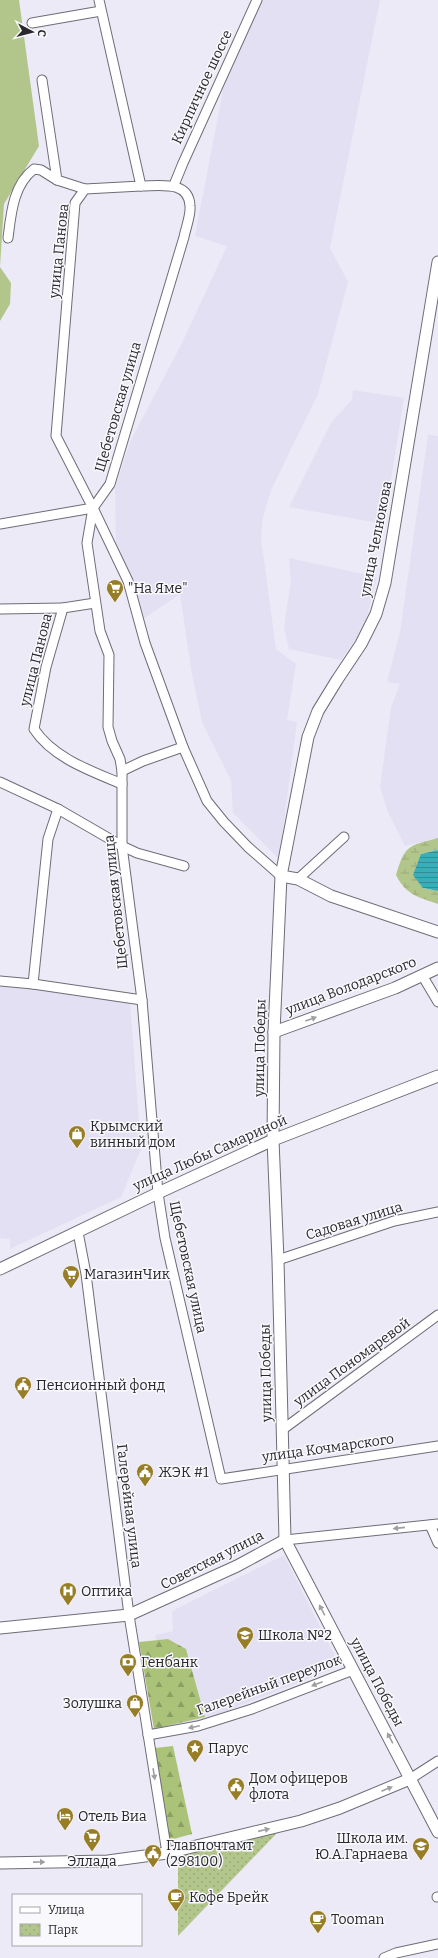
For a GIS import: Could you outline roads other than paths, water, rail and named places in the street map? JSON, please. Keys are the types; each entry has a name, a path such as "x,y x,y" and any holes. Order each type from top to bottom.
{"main road":[{"name":"улица Челнокова","path":"281,876 308,737 318,711 336,680 361,644 376,614 385,583 438,262"},
{"path":"281,876 298,879 331,896 438,932"},
{"name":"улица Победы","path":"281,876 274,1032 273,1140 278,1260 285,1540 438,1832"},
{"name":"улица Володарского","path":"274,1032 395,988 438,968"},
{"name":"улица Любы Самариной","path":"0,1269 158,1193 273,1140 438,1076"},
{"name":"Советская улица","path":"0,1628 129,1615 237,1566 285,1540"},
{"path":"0,1863 108,1861 167,1853 301,1822 340,1808 409,1776"}],"street":[{"path":"99,0 141,186 174,185"},
{"name":"Кирпичное шоссе","path":"174,185 257,0"},
{"path":"32,23 101,11"},
{"path":"42,80 57,180"},
{"path":"8,238 12,204 27,174 34,169 41,170 57,180 86,189"},
{"name":"Щебетовская улица","path":"174,185 184,191 190,206 184,237 110,484 93,508 87,543 100,631 109,655 108,727 120,759 122,771 122,846 142,1000 158,1193 165,1238 221,1479"},
{"name":"улица Панова","path":"141,186 86,189 75,203 56,436 128,581 146,643 183,747 211,806 248,847 281,876"},
{"path":"0,524 93,508"},
{"name":"улица Панова","path":"95,603 63,608 46,667 34,728 42,740 80,767 122,784"},
{"path":"0,609 63,608"},
{"path":"122,771 143,761 183,747"},
{"path":"0,782 58,809 137,853 184,866"},
{"path":"33,984 48,838 58,809"},
{"path":"298,879 344,837"},
{"path":"422,975 438,1002"},
{"path":"0,981 33,984 142,1000"},
{"name":"Садовая улица","path":"278,1260 394,1221 438,1212"},
{"name":"Галерейная улица","path":"78,1232 86,1274 129,1615 167,1853"},
{"name":"улица Пономаревой","path":"282,1430 438,1316"},
{"name":"улица Кочмарского","path":"221,1479 438,1446"},
{"path":"434,1525 438,1543"},
{"name":"Советская улица","path":"285,1540 434,1525"},
{"name":"Галерейный переулок","path":"148,1735 198,1726 252,1709 353,1670"},
{"path":"409,1776 438,1761"},
{"path":"384,1958 396,1953 438,1944"}],"water":[{"path":"438,850 438,891 423,888 413,875 421,854"}],"place":[{"name":"\"На Яме\"","path":"115,603"},
{"name":"Крымский винный дом","path":"77,1149"},
{"name":"МагазинЧик","path":"71,1289"},
{"name":"Пенсионный фонд","path":"23,1400"},
{"name":"ЖЭК #1","path":"145,1487"},
{"name":"Оптика","path":"68,1606"},
{"name":"Школа №2","path":"245,1650"},
{"name":"Генбанк","path":"128,1677"},
{"name":"Золушка","path":"135,1718"},
{"name":"Парус","path":"195,1763"},
{"name":"Дом офицеров флота","path":"236,1801"},
{"name":"Отель Виа","path":"65,1831"},
{"name":"Эллада","path":"92,1852"},
{"name":"Школа им. Ю.А.Гарнаева","path":"421,1861"},
{"name":"Главпочтамт (298100)","path":"153,1868"},
{"name":"Кофе Брейк","path":"176,1912"},
{"name":"Tooman","path":"318,1934"}]}
